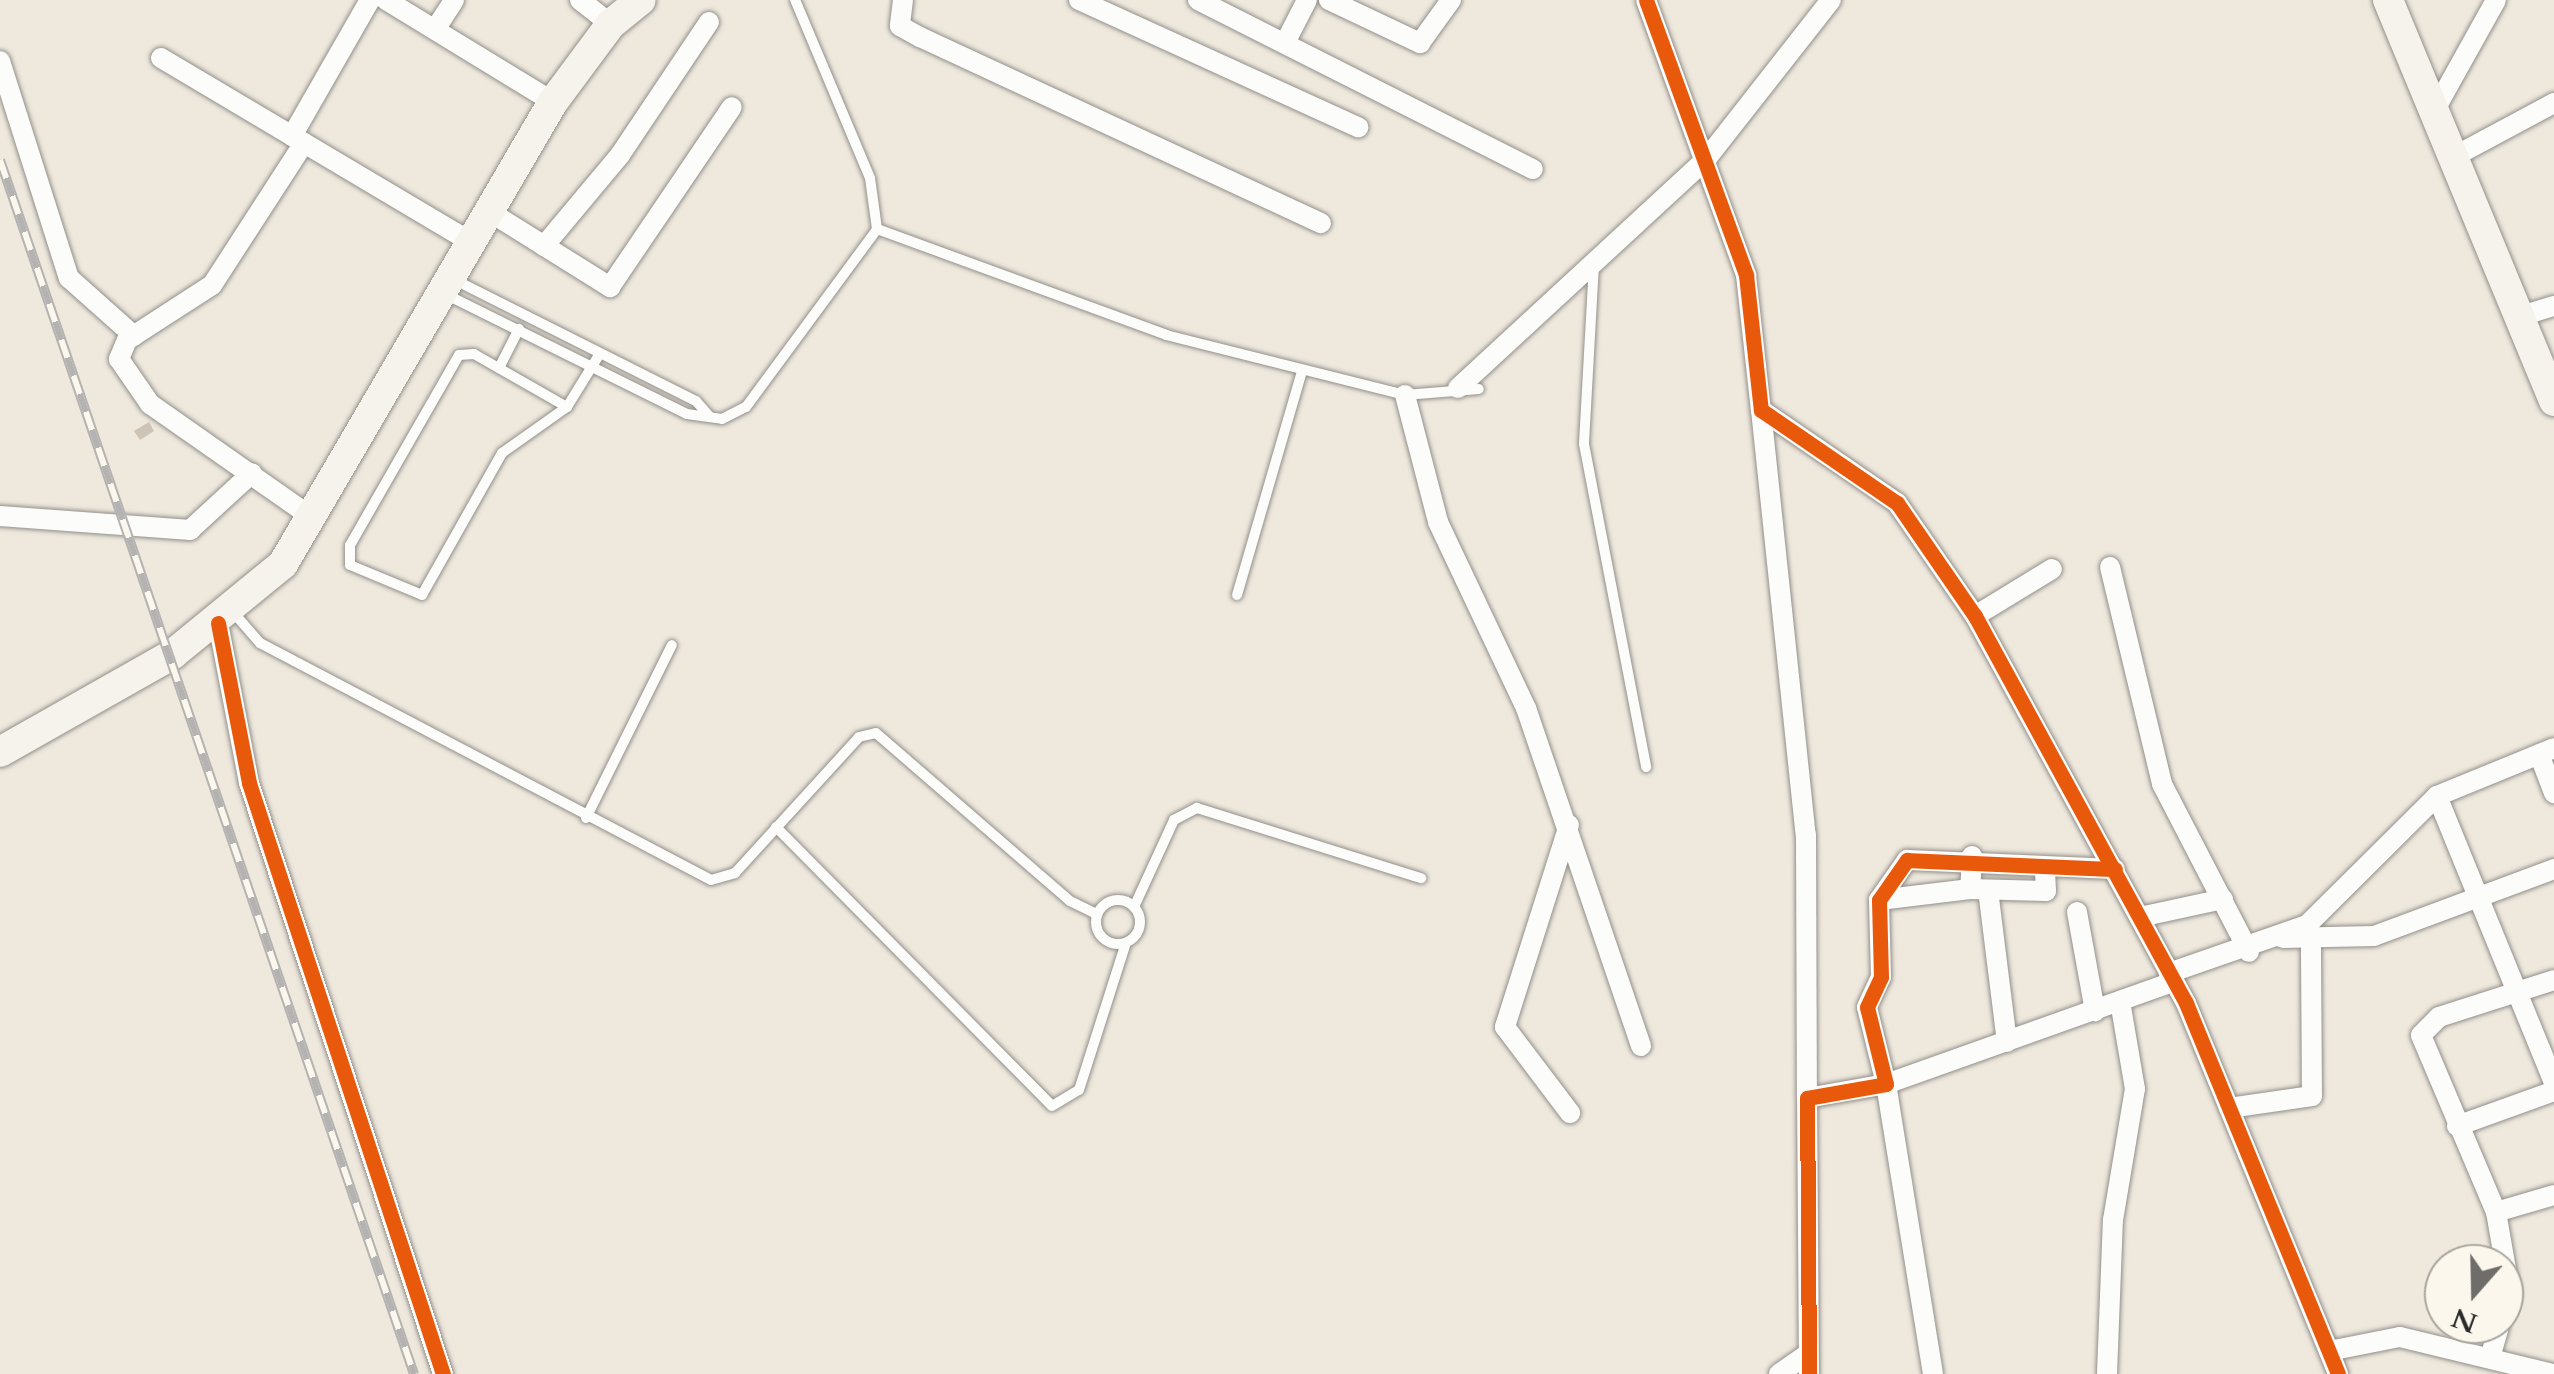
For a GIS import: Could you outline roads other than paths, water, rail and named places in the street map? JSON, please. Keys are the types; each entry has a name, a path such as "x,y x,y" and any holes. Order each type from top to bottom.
{"main road":[{"path":"0,752 226,618 313,518 553,102 611,24 641,0"},
{"path":"2388,0 2437,106 2554,402"}],"street":[{"path":"313,518 150,404 119,359 134,336 212,286 298,139 370,0"},
{"path":"386,0 553,102"},
{"path":"436,28 454,0"},
{"path":"580,0 611,24"},
{"path":"903,0 900,26 920,37 1321,223"},
{"path":"1079,0 1358,128"},
{"path":"1198,0 1532,169"},
{"path":"1285,43 1307,0"},
{"path":"1330,0 1420,43 1451,0"},
{"path":"1646,0 1707,158 1746,276 1806,836 1809,1364 1779,1374"},
{"path":"1469,389 1594,262 1707,158 1832,0"},
{"path":"2437,106 2496,0"},
{"path":"544,246 620,155 709,22"},
{"path":"162,58 472,243"},
{"path":"0,60 69,278 134,336"},
{"path":"2457,155 2554,103"},
{"path":"490,212 610,287 732,107"},
{"path":"2521,316 2554,306"},
{"path":"1405,395 1438,522 1568,825 1642,1046"},
{"path":"1761,410 1897,503 1975,616 2171,977 2338,1374"},
{"path":"0,516 190,530 252,473"},
{"path":"2110,567 2162,784 2249,952"},
{"path":"1975,616 2052,568"},
{"path":"226,618 249,783 442,1374"},
{"path":"1807,1098 1886,1084 2095,1011 2171,977 2283,938 2334,905 2437,796 2546,751 2554,793"},
{"path":"2437,796 2554,1082"},
{"path":"1568,825 1504,1027 1570,1113"},
{"path":"1933,1374 1886,1084 1867,1007 1881,978 1880,900 1907,860 1972,856 2045,871 2115,868"},
{"path":"1972,856 2007,1042"},
{"path":"2283,938 2374,936 2554,870"},
{"path":"1880,900 1979,889 2046,891 2045,871"},
{"path":"2140,918 2223,898"},
{"path":"2077,912 2095,1011"},
{"path":"2229,1108 2312,1096 2311,940"},
{"path":"2502,1244 2496,1212 2457,1126 2423,1029 2554,980"},
{"path":"2107,1374 2113,1220 2135,1089 2120,1001"},
{"path":"2457,1126 2554,1091"},
{"path":"2496,1212 2554,1195"},
{"path":"2329,1351 2400,1338 2554,1374"},
{"path":"2490,1358 2494,1344"}],"lane":[{"path":"448,286 518,330 709,416 746,406 876,229 879,203 795,0"},
{"path":"876,229 1166,335 1405,395 1469,389"},
{"path":"1594,262 1584,444 1646,766"},
{"path":"448,286 526,318 709,416"},
{"path":"499,368 526,318"},
{"path":"566,407 466,352 454,360 350,545 356,570 422,595 502,453 566,407 599,355"},
{"path":"1237,595 1302,370"},
{"path":"226,618 260,644 586,818 712,880 735,872 859,737 876,734 1070,901 1097,914 1106,940 1126,943"},
{"path":"586,818 672,645"},
{"path":"776,827 1052,1106 1079,1090 1126,943 1140,927 1134,907 1174,820 1196,808 1421,878"},
{"path":"1097,914 1114,900 1134,907"}],"railway":[{"path":"0,160 414,1374"}]}
